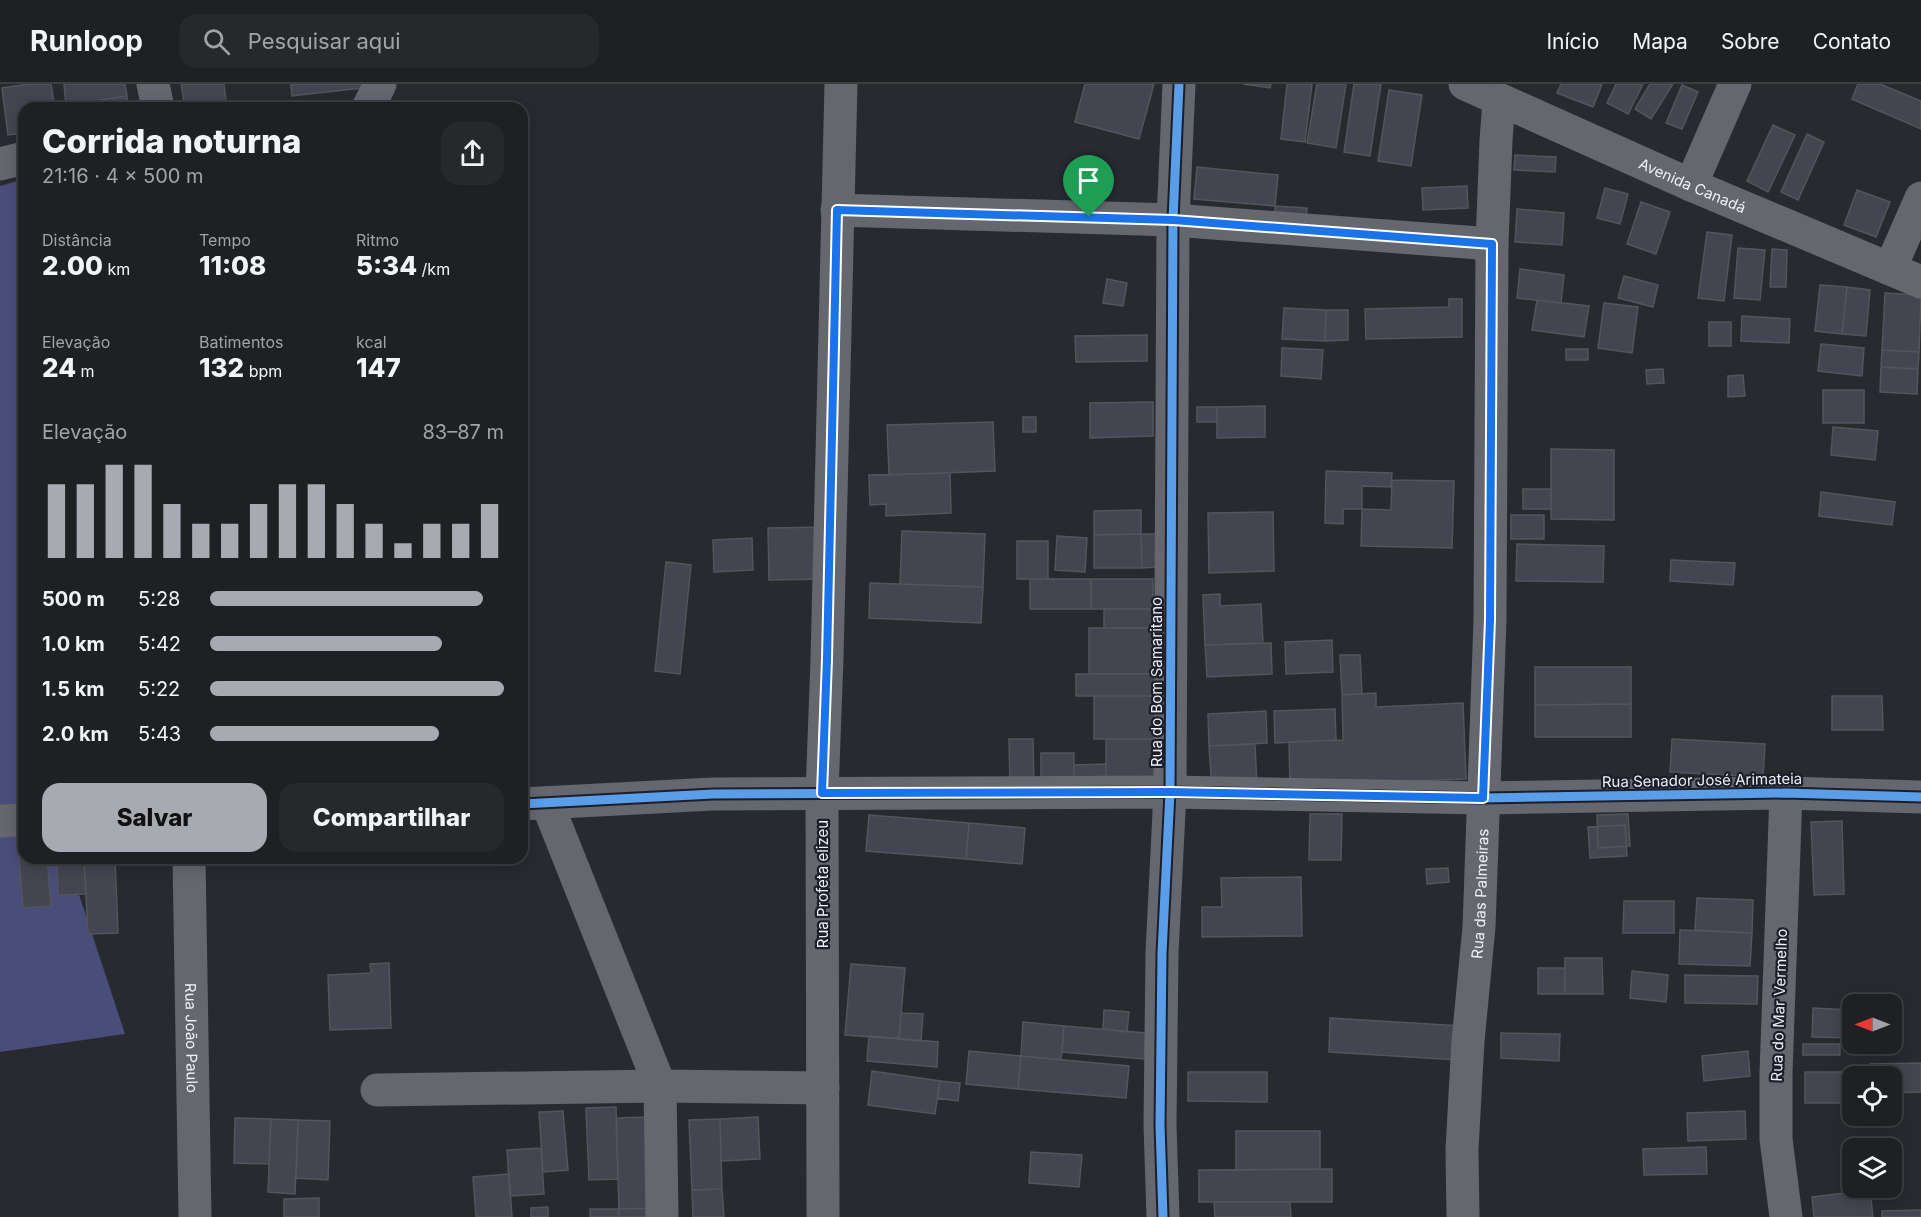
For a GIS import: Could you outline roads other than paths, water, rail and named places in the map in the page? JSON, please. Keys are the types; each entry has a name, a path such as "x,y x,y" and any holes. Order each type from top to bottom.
{"street":[{"path":"153,84 157,102"},
{"path":"371,102 380,84"},
{"name":"Rua Profeta elizeu","path":"823,1217 822,793 841,84"},
{"path":"1173,220 1179,84"},
{"path":"1691,185 1735,84"},
{"name":"Avenida Canadá","path":"1484,91 1691,185 1921,282"},
{"name":"Rua das Palmeiras","path":"1462,1217 1462,1149 1468,1041 1479,927 1490,620 1492,244 1496,140 1484,91"},
{"path":"0,164 18,160"},
{"path":"1890,269 1921,198"},
{"path":"837,210 1173,220 1492,244"},
{"name":"Rua do Bom Samaritano","path":"1163,1217 1160,1125 1162,953 1170,792 1173,220"},
{"name":"Rua Senador José Arimateia","path":"535,804 713,794 822,793 1170,792 1483,798 1786,793 1921,797"},
{"name":"Rua do Mar Vermelho","path":"1786,793 1776,1073 1776,1139 1786,1217"},
{"path":"535,804 660,1086 662,1217"},
{"path":"0,821 18,820"},
{"name":"Rua João Paulo","path":"189,864 195,1217"},
{"path":"378,1090 660,1086 823,1088"}]}
